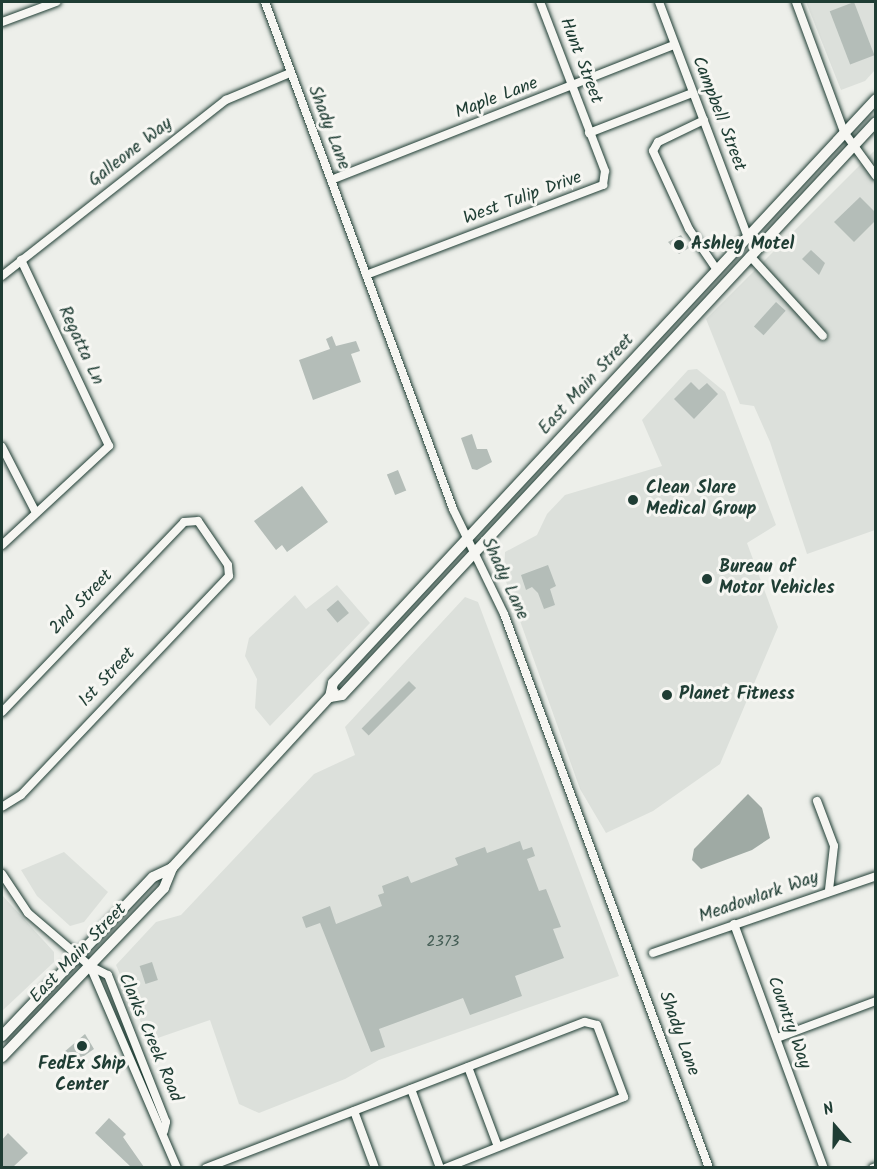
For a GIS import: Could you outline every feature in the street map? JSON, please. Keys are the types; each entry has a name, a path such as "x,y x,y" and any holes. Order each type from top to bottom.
{"main road":[{"name":"East Main Street","path":"2,1057 153,877 172,868 386,634 385,627 876,99"},
{"name":"East Main Street","path":"330,697 342,695 876,122"},
{"name":"East Main Street","path":"2,1036 84,961"}],"street":[{"path":"2,22 56,2"},
{"name":"Hunt Street","path":"540,2 589,132"},
{"name":"Campbell Street","path":"658,2 748,237"},
{"path":"796,2 844,132 852,147 876,176"},
{"name":"Shady Lane","path":"262,3 467,539 476,552 504,614 709,1167"},
{"name":"Maple Lane","path":"331,180 572,88 674,45"},
{"name":"Galleone Way","path":"2,276 226,100 290,73"},
{"path":"589,132 692,93"},
{"path":"704,120 658,142 653,151 689,229 717,270"},
{"name":"West Tulip Drive","path":"366,275 600,187 605,171 589,132"},
{"path":"750,256 823,336"},
{"name":"Regatta Ln","path":"21,260 109,446 36,513"},
{"path":"2,447 36,513 2,545"},
{"name":"1st Street","path":"2,807 21,795 224,582 228,565 198,521 189,519"},
{"name":"2nd Street","path":"2,712 189,519"},
{"path":"817,801 834,846 829,890"},
{"path":"2,874 28,913 84,961"},
{"name":"Meadowlark Way","path":"653,954 829,890 876,876"},
{"name":"Country Way","path":"734,924 824,1167"},
{"name":"Clarks Creek Road","path":"84,961 164,1131 177,1167"},
{"path":"777,1038 876,1001"},
{"path":"206,1167 585,1022 597,1025 624,1097 446,1167"},
{"path":"468,1067 498,1147"},
{"path":"411,1089 440,1167"},
{"path":"354,1111 375,1167"}],"shaded area":[{"path":"806,2 875,2 875,70 865,81 841,90"},
{"path":"875,150 875,530 807,554 770,442 754,406 740,404 706,319"},
{"path":"697,369 725,392 776,525 747,543 778,627 720,764 653,811 606,833 580,789 504,576 505,552 537,535 547,514 565,495 662,466 642,420 688,370"},
{"path":"337,585 370,623 270,726 255,708 257,679 245,656 249,638 295,595 306,609"},
{"path":"465,597 478,602 619,976 379,1060 345,1079 259,1113 239,1104 210,1020 149,1041 116,965 156,922 181,915 314,774 355,755 345,727"},
{"path":"748,794 762,808 770,838 752,850 701,869 692,860 694,849"},
{"path":"64,852 108,892 84,922 70,926 37,896 21,870"},
{"path":"2,895 54,952 54,962 2,1011"}],"building":[{"path":"854,2 874,55 850,65 830,11"},
{"path":"860,197 876,213 876,220 854,242 834,222"},
{"name":"Ashley Motel","path":"681,235 689,248 679,254 668,242"},
{"path":"811,250 825,263 819,275 802,259"},
{"path":"776,302 786,311 764,335 754,327"},
{"path":"332,336 336,346 356,341 360,351 351,354 361,382 313,400 299,360 330,349 326,339"},
{"path":"691,382 699,390 707,383 718,394 694,419 674,399"},
{"path":"472,434 477,449 487,449 492,462 477,470 472,469 461,438"},
{"path":"398,470 406,490 395,495 387,474"},
{"path":"302,486 328,522 287,552 282,545 276,550 254,521"},
{"path":"548,565 556,586 550,589 555,605 544,609 538,593 532,587 526,590 521,575"},
{"path":"338,600 349,613 337,623 327,610"},
{"path":"409,681 416,688 369,735 362,728"},
{"path":"520,841 523,850 532,847 535,856 527,859 539,891 546,889 561,927 553,929 564,958 515,976 522,996 470,1015 463,998 379,1029 385,1047 371,1052 320,923 306,928 302,917 330,906 336,924 382,906 378,895 384,893 382,886 408,876 411,883 458,865 455,858 485,847 487,853"},
{"path":"152,962 158,980 146,984 140,966"},
{"name":"FedEx Ship Center","path":"85,1034 94,1049 74,1063 63,1053"},
{"path":"109,1118 126,1134 123,1137 144,1167 131,1167 95,1133"},
{"path":"8,1133 28,1153 13,1167 2,1167 2,1140"}],"place":[{"name":"Ashley Motel","path":"679,245"},
{"name":"Clean Slare Medical Group","path":"633,500"},
{"name":"Bureau of Motor Vehicles","path":"707,579"},
{"name":"Planet Fitness","path":"667,695"},
{"name":"FedEx Ship Center","path":"82,1046"}]}
